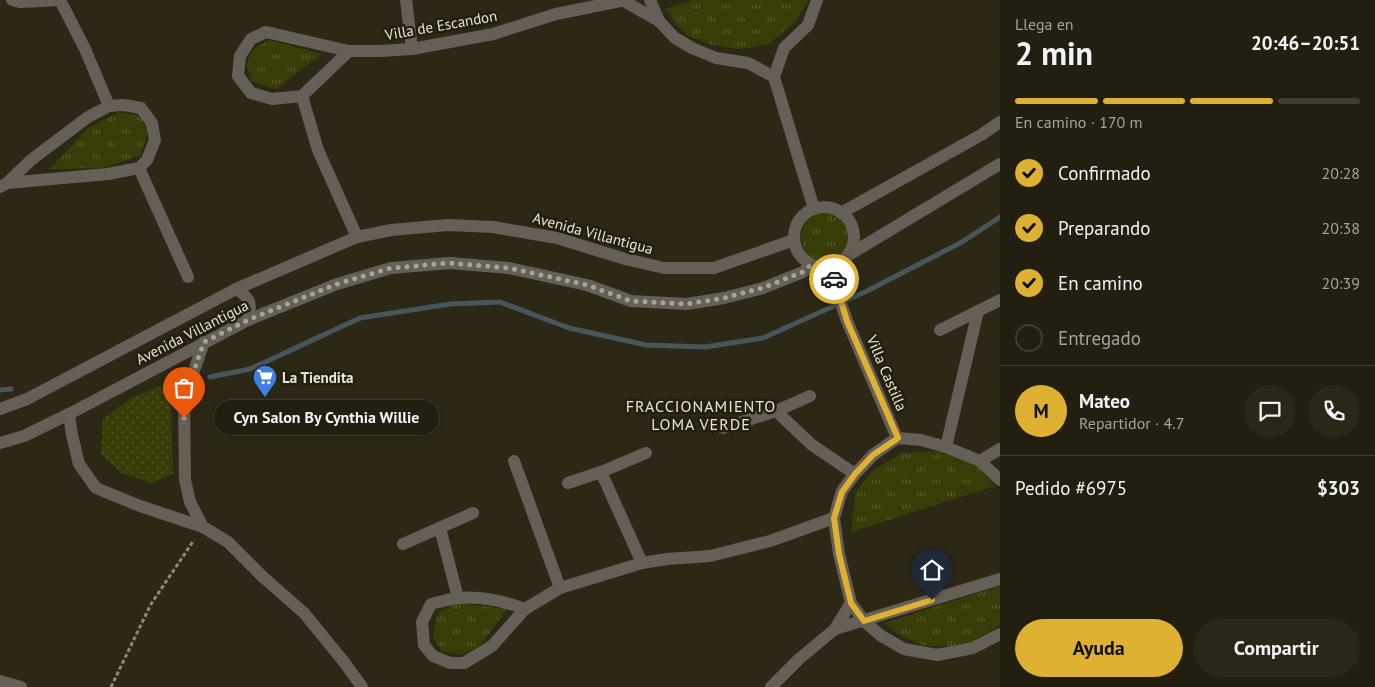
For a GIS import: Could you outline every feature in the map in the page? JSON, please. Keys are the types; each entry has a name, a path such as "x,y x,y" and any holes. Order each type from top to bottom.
{"street":[{"path":"12,0 20,2 60,0 85,49 109,106"},
{"path":"406,0 412,49"},
{"name":"Villa de Escandon","path":"302,96 272,98 251,93 238,76 240,56 251,39 266,32 349,51 412,49 493,34 556,14 625,0 659,21"},
{"path":"814,208 774,78 784,48 808,25 817,0"},
{"path":"655,1 659,21 675,38 692,48 716,58 748,63 774,78"},
{"path":"349,51 302,96 318,150 357,237"},
{"path":"124,105 141,108 152,124 155,140 147,160 140,168 108,174 3,185 31,160 88,117 109,106 124,105"},
{"path":"842,213 981,135 1000,122"},
{"path":"847,256 854,238 853,228 842,213 833,208 824,207 814,208 802,215 795,226 795,248 805,260 812,264 821,267 831,266 1000,164"},
{"path":"140,168 188,277"},
{"name":"Avenida Villantigua","path":"0,409 28,399 236,289 357,237 390,230 448,225 493,227 557,238 625,259 664,268 714,268 794,240"},
{"name":"Avenida Villantigua","path":"0,443 24,436 69,414 248,320 337,284 391,268 450,263 509,268 587,285 631,301 687,304 724,298 762,288 803,272 812,264"},
{"name":"Villa Castilla","path":"831,266 835,286 847,321 898,438"},
{"path":"236,289 246,295 249,300 248,320"},
{"path":"940,330 1000,300"},
{"path":"946,447 978,311"},
{"path":"203,527 190,502 185,480 184,399 204,342"},
{"path":"723,428 810,396"},
{"path":"776,410 812,445 855,474"},
{"path":"69,414 78,464 96,488 140,506 203,527 228,542 263,577 304,613 362,687"},
{"path":"1000,480 980,461 946,447 921,440 898,438 873,455 855,474 842,492 834,518 839,554 851,603 864,621 880,635 904,649 936,655 973,648 1000,634"},
{"path":"980,461 1000,449"},
{"path":"568,483 601,472 646,453"},
{"path":"514,461 560,588"},
{"path":"601,472 642,563"},
{"path":"403,544 473,513"},
{"path":"525,609 506,602 488,599 458,598 431,604 422,622 424,645 433,656 450,663 464,663 492,646 525,609 560,588 642,563 710,556 770,541 834,518"},
{"path":"440,528 458,598"},
{"path":"835,629 1000,579"},
{"path":"771,687 799,658 835,629 851,603"},
{"path":"0,681 21,687"}],"path":[{"path":"112,687 151,604 203,527"}],"green space":[{"path":"693,0 808,0 795,23 768,44 740,49 713,45 688,36 676,24 666,9"},
{"path":"269,40 322,54 276,89 252,82 246,65 253,49"},
{"path":"120,112 140,116 148,130 141,155 103,168 50,169 88,128"},
{"path":"820,213 830,213 842,220 849,232 849,242 842,254 830,261 820,261 812,257 805,250 801,242 801,232 805,224 812,217"},
{"path":"170,382 173,474 151,483 122,473 101,454 103,419 131,398"},
{"path":"942,451 978,467 995,486 851,532 855,493 872,471 901,453"},
{"path":"1000,586 1000,625 974,641 950,646 925,646 899,635 884,623"},
{"path":"459,603 507,609 480,646 460,655 442,651 433,637 438,614 446,608"}],"waterway":[{"path":"210,377 250,369 360,318 450,304 500,302 569,328 646,345 705,347 763,338 867,291 962,242 1000,217"},
{"path":"0,390 11,389"}],"way so far":[{"path":"184,418 184,399 204,342 248,320 337,284 391,268 450,263 509,268 587,285 631,301 687,304 724,298 762,288 803,272 812,264 821,267 831,266 834,279"}],"place":[{"name":"La Tiendita","path":"265,398"},
{"name":"Cyn Salon By Cynthia Willie","path":"184,418"}],"district":[{"name":"FRACCIONAMIENTO LOMA VERDE","path":"701,415"}],"route":[{"path":"834,279 847,321 898,438 873,455 855,474 842,492 834,518 839,554 851,603 864,621 932,600"}]}
